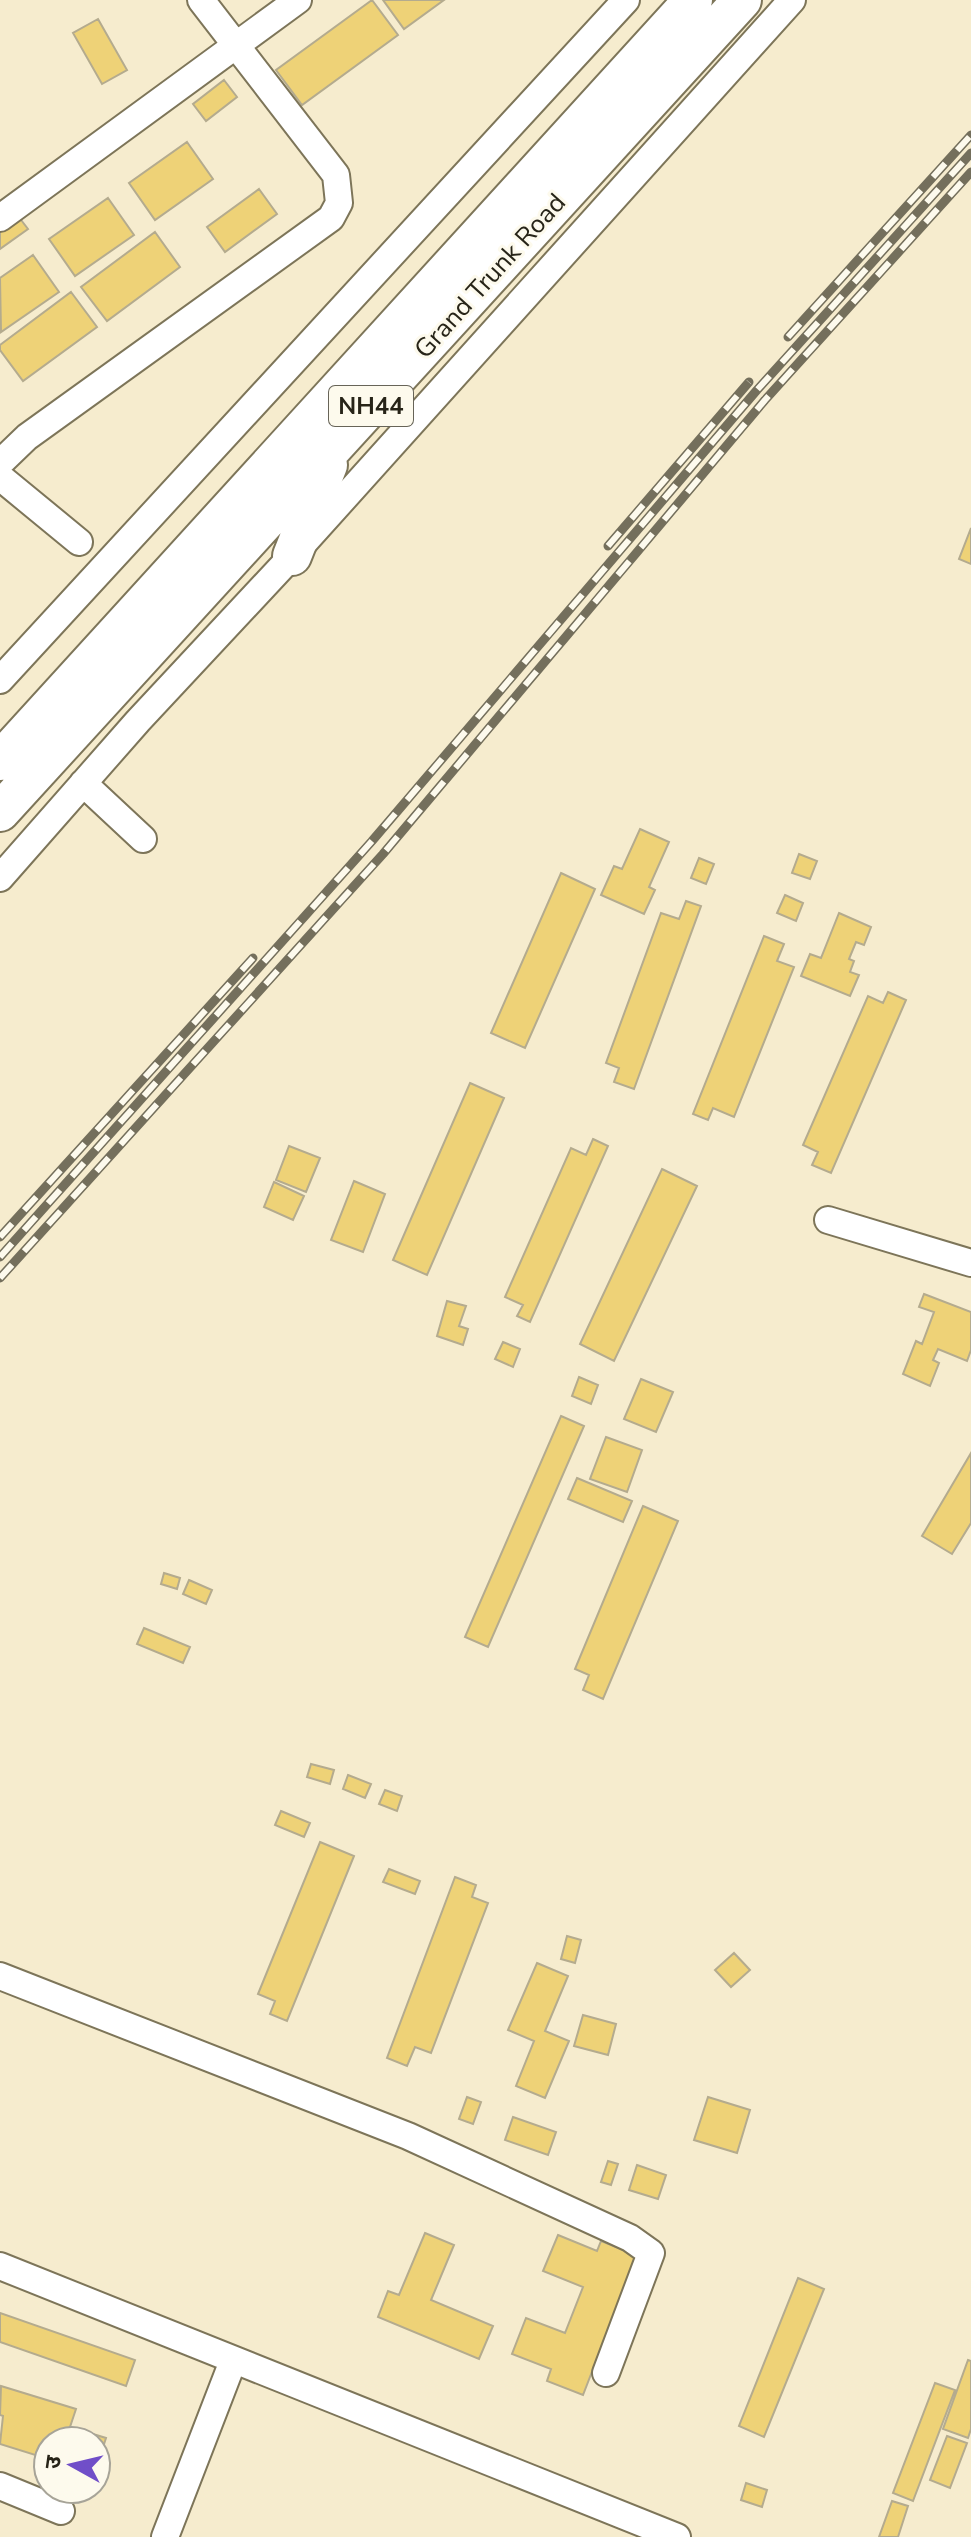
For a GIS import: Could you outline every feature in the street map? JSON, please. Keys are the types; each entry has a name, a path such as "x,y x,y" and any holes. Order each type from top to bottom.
{"highway":[{"name":"Grand Trunk Road","path":"0,812 15,756 693,0"},
{"name":"Grand Trunk Road","path":"0,828 15,756 336,444 742,0"},
{"path":"292,556 336,444"}],"street":[{"path":"0,463 27,437 331,218 339,203 336,175 201,0"},
{"path":"0,218 298,0"},
{"path":"0,680 626,0"},
{"path":"0,878 792,0"},
{"path":"0,477 79,542"},
{"path":"83,783 143,839"},
{"path":"828,1220 971,1263"},
{"path":"0,1976 408,2136 630,2238 651,2253 606,2373"},
{"path":"0,2266 677,2537"},
{"path":"165,2537 233,2361"},
{"path":"0,2486 61,2511"}],"building":[{"path":"372,0 398,35 302,105 276,70"},
{"path":"383,0 444,0 404,29"},
{"path":"98,19 127,70 102,84 73,33"},
{"path":"224,80 237,97 206,121 193,104"},
{"path":"187,142 213,179 155,220 129,183"},
{"path":"259,189 277,214 225,252 207,227"},
{"path":"108,198 134,235 75,276 49,239"},
{"path":"18,216 28,229 0,249 0,229"},
{"path":"155,232 180,267 107,321 81,287"},
{"path":"33,255 59,292 1,332 0,278"},
{"path":"71,292 97,327 23,381 0,350 0,345"},
{"path":"971,528 971,564 959,559"},
{"path":"640,829 669,842 649,887 655,890 644,914 601,895 614,866 622,869"},
{"path":"799,854 817,861 810,879 792,873"},
{"path":"699,858 714,864 706,884 691,878"},
{"path":"561,873 595,889 525,1048 491,1033"},
{"path":"785,895 803,903 796,921 777,913"},
{"path":"686,901 701,906 634,1089 614,1082 619,1068 606,1063 661,913 679,919"},
{"path":"839,913 871,927 864,945 856,942 849,959 854,961 850,972 859,975 850,996 801,976 810,954 821,958"},
{"path":"764,936 784,944 777,961 794,967 734,1117 713,1108 708,1120 693,1114"},
{"path":"888,992 906,1000 831,1173 812,1165 818,1152 803,1145 868,996 883,1003"},
{"path":"470,1083 504,1098 427,1275 393,1260"},
{"path":"593,1139 608,1146 530,1322 517,1316 523,1305 505,1297 571,1148 586,1155"},
{"path":"289,1146 320,1158 306,1192 276,1180"},
{"path":"662,1169 697,1186 614,1361 580,1344"},
{"path":"354,1181 385,1194 363,1252 331,1240"},
{"path":"274,1182 304,1196 293,1220 264,1207"},
{"path":"924,1294 971,1312 971,1350 967,1361 938,1349 933,1360 939,1363 930,1386 903,1374 916,1341 922,1344 934,1312 919,1307"},
{"path":"447,1301 466,1306 459,1326 468,1329 463,1345 437,1336"},
{"path":"503,1342 520,1349 513,1367 495,1359"},
{"path":"579,1377 598,1385 591,1404 572,1396"},
{"path":"641,1379 673,1392 656,1432 624,1419"},
{"path":"561,1416 584,1426 488,1647 465,1637"},
{"path":"606,1437 642,1450 627,1492 590,1479"},
{"path":"971,1453 971,1523 952,1554 922,1536"},
{"path":"577,1478 632,1501 623,1522 568,1499"},
{"path":"643,1506 678,1521 603,1699 583,1690 589,1675 575,1669"},
{"path":"164,1573 180,1578 177,1589 161,1584"},
{"path":"189,1580 212,1590 206,1604 183,1594"},
{"path":"144,1628 190,1647 183,1663 137,1644"},
{"path":"311,1764 334,1770 330,1784 307,1777"},
{"path":"348,1775 371,1784 365,1798 343,1789"},
{"path":"385,1790 402,1796 397,1811 379,1804"},
{"path":"281,1811 310,1823 304,1837 275,1825"},
{"path":"320,1842 354,1856 287,2021 270,2014 275,2001 258,1994"},
{"path":"389,1869 420,1881 415,1894 383,1882"},
{"path":"455,1877 476,1885 472,1897 488,1903 431,2053 415,2047 407,2066 387,2058"},
{"path":"567,1936 581,1940 575,1963 561,1959"},
{"path":"734,1953 750,1970 731,1987 715,1970"},
{"path":"537,1963 568,1976 545,2031 569,2041 545,2098 516,2086 534,2041 508,2030"},
{"path":"583,2015 616,2024 608,2055 574,2046"},
{"path":"467,2097 481,2102 473,2124 459,2119"},
{"path":"708,2097 750,2110 737,2153 694,2140"},
{"path":"513,2117 556,2132 548,2155 505,2140"},
{"path":"608,2161 618,2164 611,2185 601,2182"},
{"path":"637,2165 666,2175 658,2199 629,2190"},
{"path":"425,2233 454,2245 431,2300 493,2326 479,2359 378,2317 388,2291 399,2295"},
{"path":"558,2235 597,2251 601,2241 637,2255 583,2395 547,2381 551,2369 512,2354 526,2318 565,2333 583,2287 543,2271"},
{"path":"798,2278 824,2289 764,2437 739,2426"},
{"path":"0,2313 135,2360 126,2386 0,2342"},
{"path":"968,2360 971,2361 971,2429 968,2438 943,2429"},
{"path":"935,2383 955,2390 913,2501 893,2493"},
{"path":"1,2386 76,2409 71,2425 32,2425 32,2454 0,2444 3,2416 0,2415"},
{"path":"947,2436 967,2443 950,2488 930,2480"},
{"path":"746,2483 767,2490 762,2507 741,2500"},
{"path":"892,2501 908,2506 898,2537 879,2537"}],"railway":[{"path":"788,337 971,135"},
{"path":"0,1257 372,841 757,390 971,153"},
{"path":"0,1278 383,854 765,400 971,172"},
{"path":"608,546 749,382"},
{"path":"0,1237 253,958"}]}
